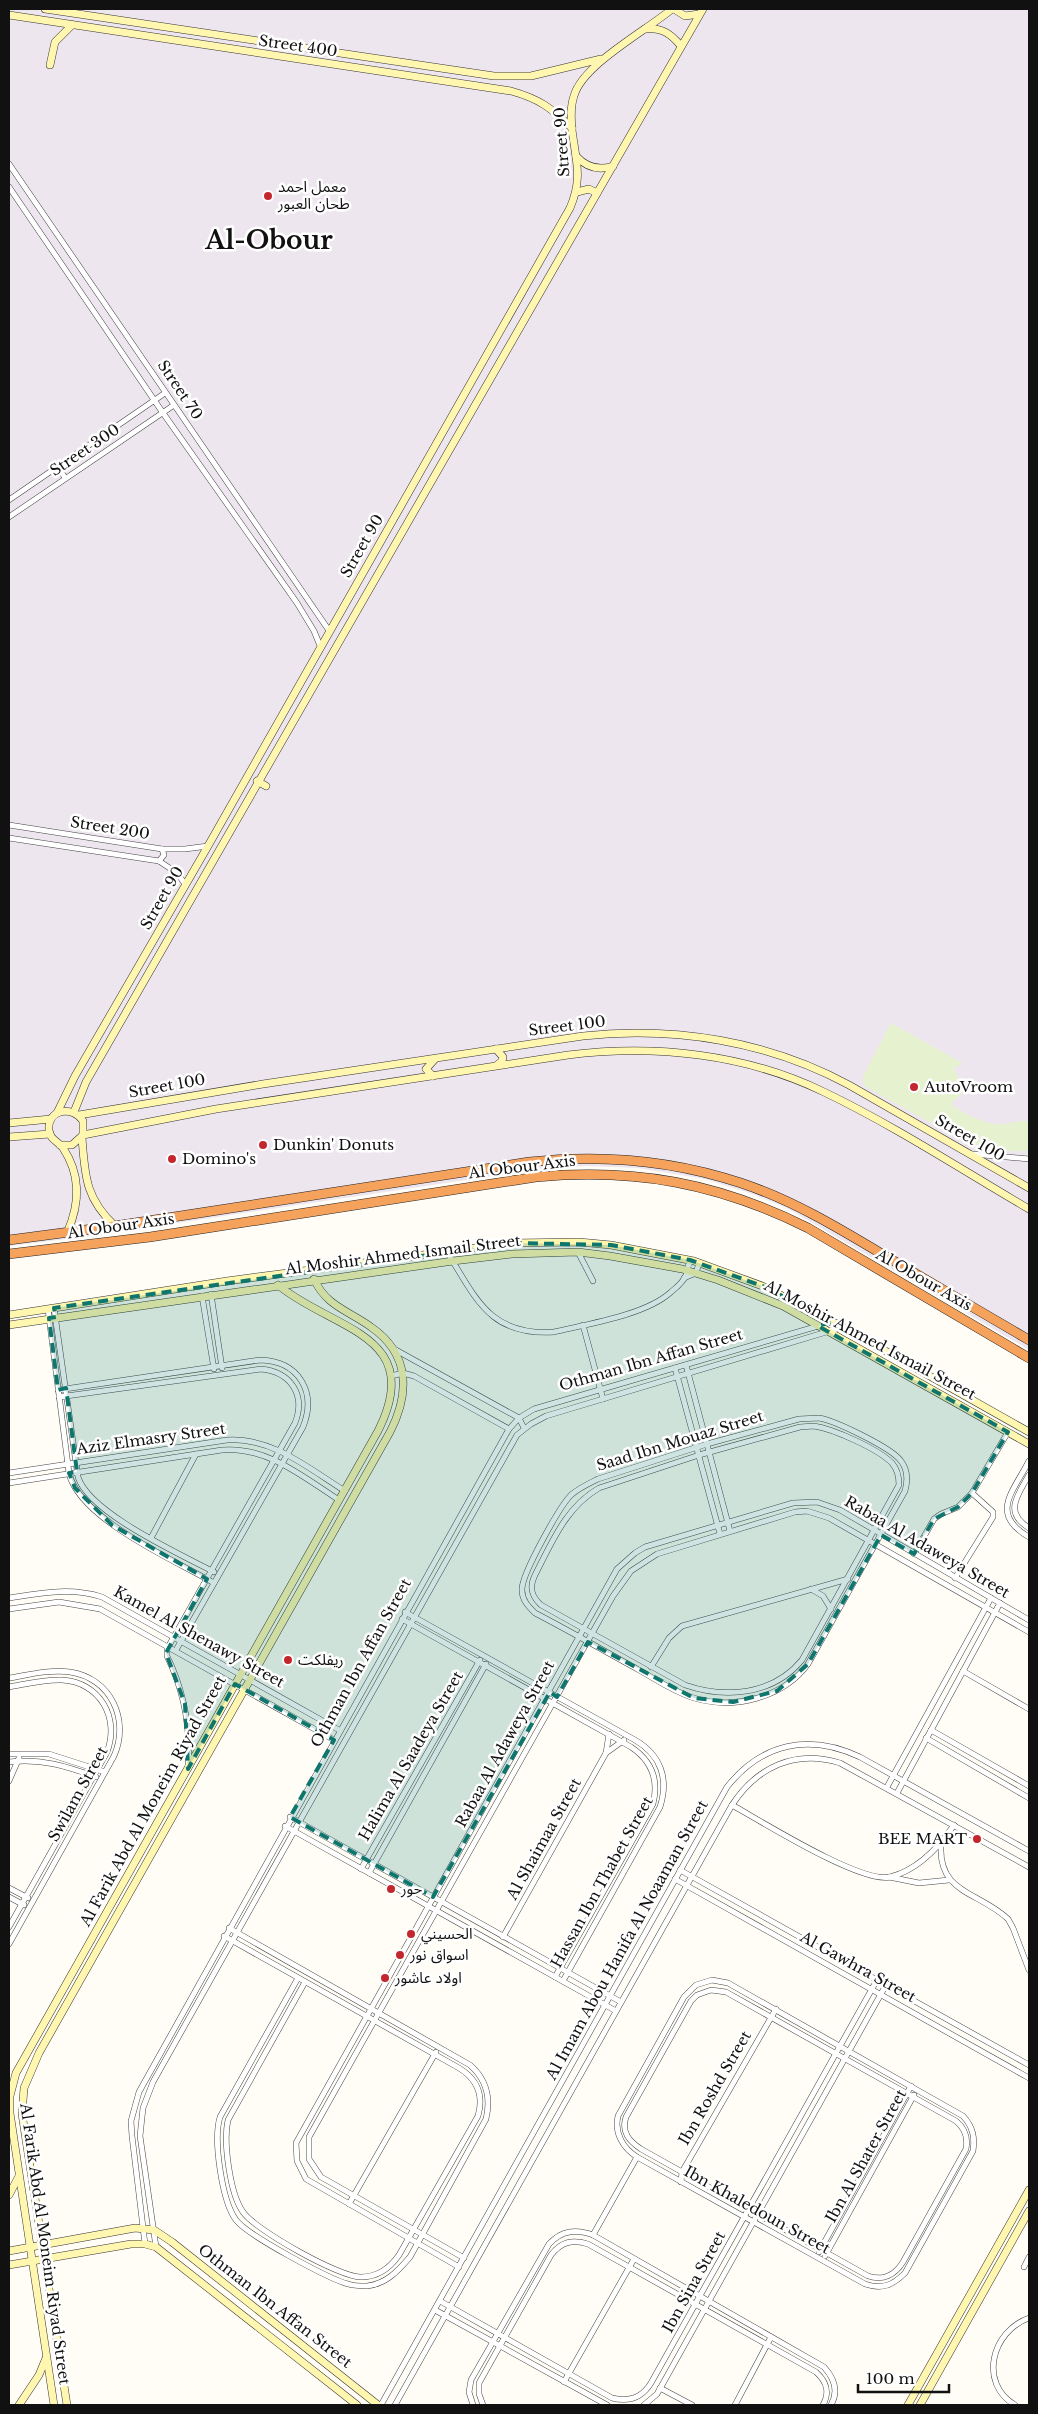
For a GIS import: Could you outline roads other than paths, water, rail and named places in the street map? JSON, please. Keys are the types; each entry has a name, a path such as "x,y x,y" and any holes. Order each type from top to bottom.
{"highway":[{"name":"Al Obour Axis","path":"9,1240 115,1226 528,1162 592,1158 648,1162 719,1176 764,1191 793,1204 1029,1340"},
{"name":"Al Obour Axis","path":"9,1254 150,1237 536,1177 588,1173 641,1176 710,1188 777,1212 808,1228 1029,1358"}],"street":[{"name":"Street 400","path":"45,9 494,76 531,76 604,59"},
{"name":"Street 90","path":"54,1116 74,1076 208,846 535,271 577,192 579,180 571,112 576,90 584,78 604,59 673,9"},
{"path":"673,9 685,16 701,11"},
{"name":"Street 90","path":"76,1114 86,1082 701,11"},
{"name":"Street 400","path":"9,15 512,91 530,96 548,105 572,128"},
{"path":"50,65 55,42 72,25"},
{"path":"646,29 666,32 681,46"},
{"path":"576,156 586,165 595,168 612,166"},
{"name":"Street 70","path":"9,164 330,632"},
{"name":"Street 70","path":"9,187 163,413 297,603 314,631 321,648"},
{"path":"577,192 589,189 597,193"},
{"name":"Street 300","path":"9,500 166,393"},
{"name":"Street 300","path":"9,517 174,405"},
{"path":"58,466 66,478"},
{"path":"258,781 266,786"},
{"name":"Street 200","path":"9,825 162,849 185,850 208,846"},
{"name":"Street 200","path":"9,838 159,861 177,873 185,884"},
{"path":"159,861 163,857 162,849"},
{"name":"Street 100","path":"76,1114 583,1036 633,1033 683,1035 733,1043 788,1058 830,1075 1029,1188"},
{"path":"494,1067 503,1060 502,1054 496,1049"},
{"name":"Street 100","path":"82,1136 207,1110 586,1053 630,1050 691,1054 743,1064 823,1091 1029,1209"},
{"path":"433,1076 426,1069 435,1059"},
{"path":"74,1076 86,1082"},
{"path":"9,1123 54,1116 64,1111 76,1114 84,1126 82,1136 85,1173 90,1192 101,1210 115,1226"},
{"path":"50,1134 54,1116"},
{"path":"9,1136 50,1134"},
{"path":"50,1134 69,1158 76,1183 76,1208 66,1232"},
{"path":"60,1145 72,1145 82,1136"},
{"path":"969,1153 1029,1158"},
{"name":"Al Moshir Ahmed Ismail Street","path":"9,1315 227,1281 512,1243 579,1242 612,1245 699,1263 765,1287 843,1327 1029,1432"},
{"path":"447,1252 474,1298 496,1318 524,1331 539,1333 554,1332 647,1308 667,1296 684,1279 696,1273 699,1263"},
{"path":"578,1252 593,1281"},
{"name":"Al Moshir Ahmed Ismail Street","path":"9,1325 314,1279 452,1261 512,1254 578,1252 610,1256 696,1273 761,1296 1029,1444"},
{"path":"684,1279 688,1264 691,1261"},
{"name":"Al Farik Abd Al Moneim Riyad Street","path":"67,2405 22,2114 28,2076 39,2053 243,1689 398,1417 403,1402 403,1373 393,1348 382,1335 330,1303 314,1279"},
{"name":"Al Farik Abd Al Moneim Riyad Street","path":"54,2405 10,2113 10,2096 16,2073 385,1419 392,1394 391,1376 386,1360 374,1344 357,1331 296,1298 278,1285"},
{"path":"211,1294 223,1374"},
{"path":"202,1296 215,1375"},
{"path":"51,1309 66,1388 77,1472 81,1485 100,1505 117,1518 219,1575"},
{"path":"53,1318 58,1390 69,1474 78,1493 105,1520 214,1582"},
{"name":"Othman Ibn Affan Street","path":"357,2405 156,2248 145,2244 132,2136 134,2106 145,2077 509,1429 519,1418 534,1409 832,1322"},
{"path":"583,1325 603,1399"},
{"name":"Othman Ibn Affan Street","path":"156,2248 140,2136 143,2108 153,2082 512,1443 524,1428 546,1416 843,1327"},
{"path":"208,1329 216,1328"},
{"path":"374,1344 375,1338 382,1335"},
{"path":"393,1348 519,1418 524,1428"},
{"path":"58,1390 254,1360 273,1361 288,1368 300,1378 307,1391 308,1409 303,1427 176,1650"},
{"path":"686,1365 730,1531"},
{"path":"675,1368 720,1534"},
{"path":"59,1397 253,1369 270,1370 288,1378 298,1394 299,1414 166,1652 181,1687 188,1720 188,1769"},
{"path":"391,1376 403,1373 414,1376 509,1429"},
{"path":"94,1384 95,1392"},
{"name":"Saad Ibn Mouaz Street","path":"819,1418 839,1423 898,1457 906,1469 907,1484 905,1491 800,1675 777,1691 733,1702 717,1702 694,1698 673,1689 535,1613 524,1599 522,1590 526,1573 563,1504 583,1486 598,1479 707,1444 798,1419 819,1418"},
{"name":"Saad Ibn Mouaz Street","path":"814,1426 840,1433 885,1458 896,1470 899,1485 802,1660 783,1679 765,1687 731,1693 700,1690 685,1685 541,1605 531,1591 535,1575 569,1512 578,1502 599,1488 699,1455 800,1427 814,1426"},
{"path":"914,1554 934,1519 958,1507 972,1493 1008,1432"},
{"path":"64,1435 72,1434"},
{"name":"Aziz Elmasry Street","path":"9,1473 235,1440 260,1443 280,1451 344,1491"},
{"name":"Aziz Elmasry Street","path":"9,1483 196,1454 243,1449 275,1460 339,1500"},
{"path":"151,1538 196,1454"},
{"path":"1029,1461 1007,1502 1006,1509 1008,1519 1013,1526 1029,1538"},
{"path":"1029,1475 1016,1498 1014,1509 1020,1522 1029,1528"},
{"path":"955,1578 993,1517 993,1512 972,1493"},
{"name":"Rabaa Al Adaweya Street","path":"459,2267 306,2179 299,2168 296,2147 302,2129 550,1692 617,1569 634,1553 646,1547 718,1524 794,1503 817,1502 840,1510 1029,1620"},
{"name":"Rabaa Al Adaweya Street","path":"464,2258 321,2177 311,2164 307,2148 314,2127 621,1583 643,1561 657,1554 765,1520 807,1511 829,1518 1029,1632"},
{"path":"651,1667 669,1638 682,1626 848,1578"},
{"path":"811,1589 823,1596 831,1609"},
{"name":"Kamel Al Shenawy Street","path":"9,1598 58,1591 87,1592 115,1603 339,1730"},
{"path":"887,1788 991,1598"},
{"name":"Kamel Al Shenawy Street","path":"9,1609 59,1602 86,1605 112,1614 334,1740"},
{"path":"897,1793 1000,1603"},
{"name":"Hassan Ibn Thabet Street","path":"406,1612 626,1734 645,1746 659,1763 664,1785 660,1807 563,1981"},
{"name":"Hassan Ibn Thabet Street","path":"402,1619 622,1742 640,1753 648,1761 656,1782 653,1804 555,1977"},
{"name":"Halima Al Saadeya Street","path":"361,1869 482,1655"},
{"name":"Halima Al Saadeya Street","path":"369,1873 489,1658"},
{"name":"Swilam Street","path":"9,1678 50,1672 70,1672 87,1677 103,1688 115,1705 121,1725 119,1746 106,1772 9,1944"},
{"path":"963,1672 1029,1709"},
{"name":"Swilam Street","path":"9,1687 61,1680 81,1684 97,1695 109,1712 112,1733 107,1752 9,1926"},
{"name":"Al Shaimaa Street","path":"503,1936 606,1753 608,1734 612,1727"},
{"path":"931,1730 1029,1786"},
{"name":"Al Shaimaa Street","path":"606,1753 622,1742 626,1734"},
{"path":"926,1738 1029,1798"},
{"name":"Al Imam Abou Hanifa Al Noaaman Street","path":"379,2405 440,2301 727,1787 745,1767 768,1752 780,1747 807,1743 834,1747 860,1757 1029,1851"},
{"path":"9,1781 21,1753"},
{"path":"9,1754 49,1754 106,1772"},
{"name":"Al Imam Abou Hanifa Al Noaaman Street","path":"395,2405 732,1805 748,1784 763,1772 780,1763 805,1757 828,1759 840,1763 897,1793 1029,1867"},
{"path":"9,1762 49,1762 101,1779"},
{"path":"732,1805 835,1861 863,1873 919,1884 949,1880"},
{"path":"290,1817 621,2002"},
{"path":"889,1877 922,1860 941,1844 954,1825"},
{"path":"285,1826 616,2010"},
{"path":"941,1844 942,1862 949,1880 1008,1919 1029,1970"},
{"path":"630,1846 636,1850"},
{"name":"Al Gawhra Street","path":"680,1870 1029,2065"},
{"name":"Al Gawhra Street","path":"675,1879 1029,2078"},
{"path":"9,1888 33,1901"},
{"path":"9,1897 29,1908"},
{"path":"228,1928 438,2047 476,2071 485,2085 488,2110 486,2119 410,2257 396,2273 369,2286 348,2284 255,2237 236,2220 226,2198 217,2134 224,2109 298,1978"},
{"path":"224,1936 467,2073 474,2080 478,2088 481,2106 478,2116 394,2262 375,2275 351,2277 260,2229 243,2212 234,2190 226,2134 231,2113 305,1982"},
{"name":"Ibn Khaledoun Street","path":"712,1980 728,1983 841,2045 963,2116 970,2124 973,2132 973,2151 905,2274 894,2283 880,2287 872,2286 816,2258 637,2157 625,2147 621,2140 617,2122 684,1997 696,1985 704,1982 712,1980"},
{"name":"Ibn Sina Street","path":"440,2301 612,2398 627,2400 641,2395 651,2383 696,2304 877,1980"},
{"name":"Ibn Sina Street","path":"644,2405 652,2399 660,2388 886,1985"},
{"name":"Ibn Khaledoun Street","path":"711,1990 726,1992 956,2122 965,2131 967,2137 966,2149 900,2267 891,2275 873,2278 748,2210 634,2145 629,2140 624,2128 626,2117 673,2033 696,1995 711,1990"},
{"name":"Ibn Roshd Street","path":"674,2178 682,2172 770,2017 774,2015 774,2008"},
{"path":"667,2029 673,2033"},
{"path":"349,2204 438,2047"},
{"name":"Ibn Al Shater Street","path":"822,2261 823,2252 911,2086"},
{"name":"Ibn Al Shater Street","path":"816,2258 823,2252 917,2089"},
{"path":"876,2150 881,2153"},
{"path":"593,2236 637,2157"},
{"name":"Ibn Roshd Street","path":"681,2182 682,2172"},
{"path":"9,2195 19,2176"},
{"path":"945,2185 952,2189"},
{"path":"908,2405 1029,2190"},
{"path":"920,2405 1029,2211"},
{"path":"9,2251 143,2228"},
{"name":"Othman Ibn Affan Street","path":"143,2228 154,2230 165,2236 379,2405"},
{"path":"473,2405 469,2392 471,2380 549,2244 561,2234 577,2231 593,2236 634,2258 824,2367 834,2383 835,2392 832,2405"},
{"path":"1005,2232 1014,2237"},
{"path":"483,2405 478,2394 479,2383 551,2255 563,2244 580,2242 588,2244 696,2304 822,2377 827,2392 823,2405"},
{"path":"9,2265 130,2244 145,2244"},
{"path":"1024,2267 1029,2257"},
{"path":"564,2382 634,2258"},
{"path":"318,2270 322,2263"},
{"path":"434,2310 606,2405"},
{"path":"1015,2405 1005,2403 995,2380 994,2357 1003,2336 1011,2328 1029,2318"},
{"path":"735,2405 772,2337"},
{"path":"19,2405 34,2384 47,2357"},
{"path":"934,2358 943,2364"},
{"path":"660,2388 692,2405"}],"place":[{"name":"معمل احمد طحان العبور","path":"268,196"},
{"name":"AutoVroom","path":"914,1087"},
{"name":"Dunkin' Donuts","path":"263,1145"},
{"name":"Domino's","path":"172,1159"},
{"name":"ريفلكت","path":"288,1660"},
{"name":"BEE MART","path":"977,1839"},
{"name":"حور","path":"391,1889"},
{"name":"الحسيني","path":"411,1934"},
{"name":"اسواق نور","path":"400,1955"},
{"name":"اولاد عاشور","path":"385,1978"}],"district":[{"name":"Al-Obour","path":"269,240"}]}
